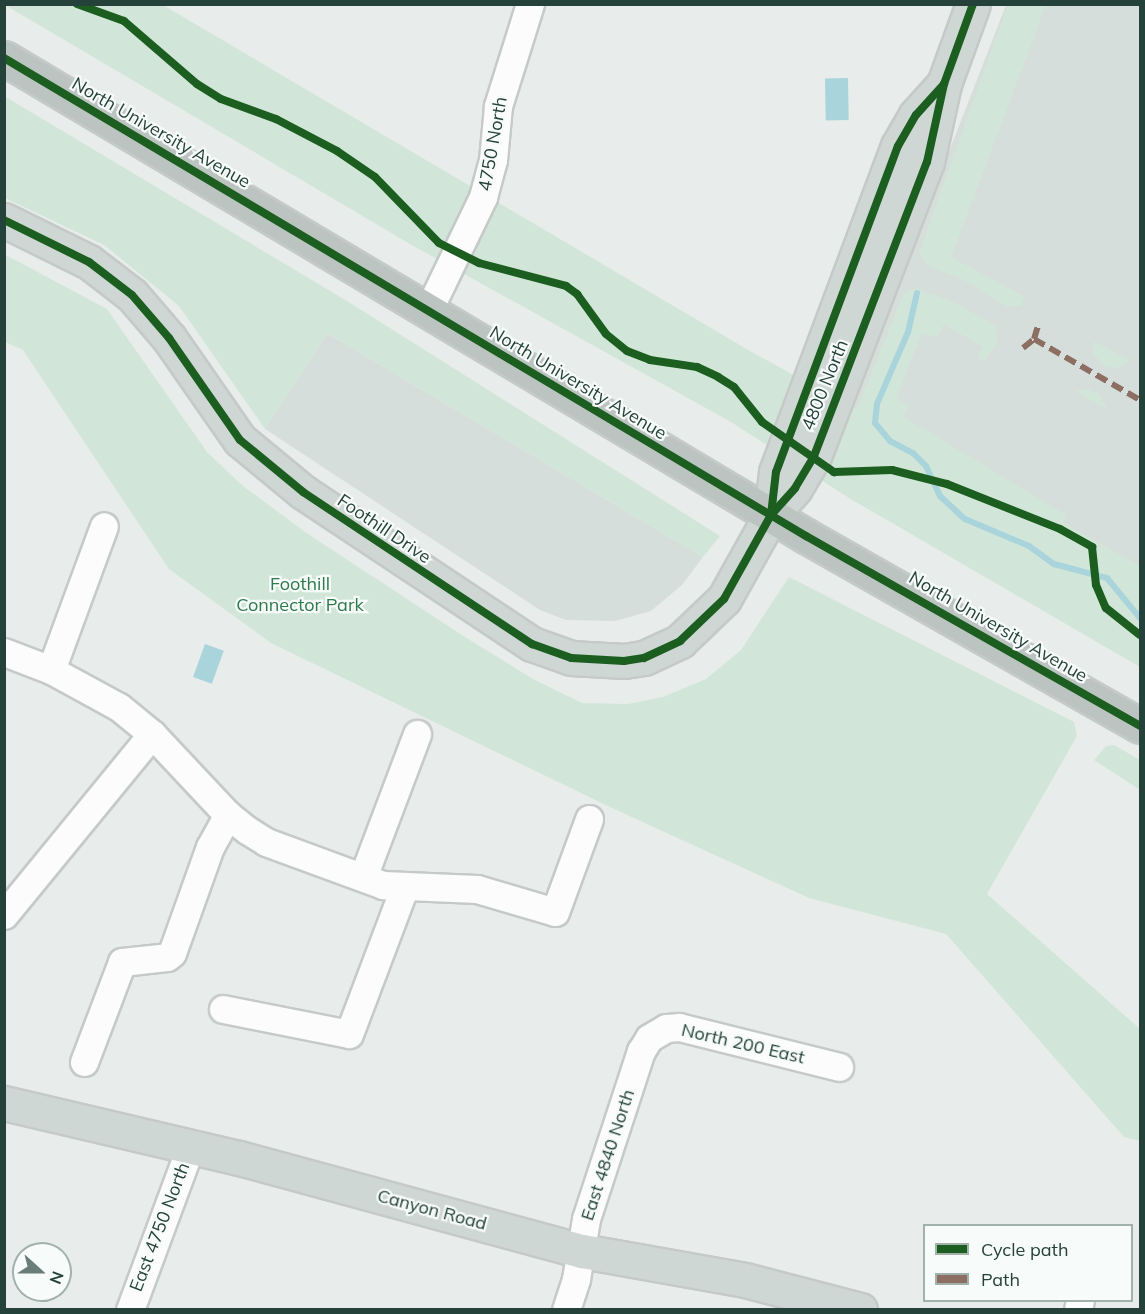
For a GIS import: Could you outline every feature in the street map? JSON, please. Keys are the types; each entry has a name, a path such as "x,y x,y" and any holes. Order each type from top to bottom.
{"highway":[{"name":"North University Avenue","path":"4,58 771,515 1140,726"}],"main road":[{"name":"4800 North","path":"771,515 795,488 814,456 927,162 944,84 973,4"},
{"name":"Foothill Drive","path":"4,220 89,262 132,295 156,321 240,440 277,474 510,633 557,655 624,661 653,655 680,641 724,599 771,515"},
{"name":"Canyon Road","path":"4,1102 191,1145 582,1251 745,1280 860,1310"}],"street":[{"name":"4750 North","path":"428,311 483,197 494,160 498,106 530,4"},
{"path":"51,670 104,526"},
{"path":"4,652 51,670 119,707 152,734 228,815 266,842 383,885 477,889 555,912 589,819"},
{"path":"4,915 152,734"},
{"path":"363,877 417,734"},
{"path":"84,1062 123,962 167,957 172,952 210,847 228,815"},
{"path":"223,1009 349,1035 405,886"},
{"name":"North 200 East","path":"649,1038 666,1028 679,1027 838,1067"},
{"name":"East 4840 North","path":"566,1310 582,1251 586,1219 641,1050 649,1038"},
{"name":"East 4750 North","path":"130,1310 191,1145"}],"shaded area":[{"path":"1006,5 1140,5 1140,574 850,406"},
{"path":"327,333 703,557 682,585 651,611 615,621 566,620 540,610 265,429"}],"green space":[{"path":"5,5 163,5 750,351 857,410 903,295 916,288 958,304 995,326 998,342 983,362 978,358 983,347 944,324 937,337 921,334 896,399 909,404 904,417 1066,515 1063,523 1140,566 1140,667 849,498 731,422 410,244"},
{"path":"1008,5 1046,5 951,257 1025,297 1021,305 1008,307 964,280 929,266 919,253"},
{"path":"4,96 347,301 720,536 703,557 327,333 265,429 179,306 104,245 5,198"},
{"name":"Foothill Connector Park","path":"4,254 107,309 207,452 243,486 308,534 465,637 533,679 582,703 628,704 663,697 706,679 741,650 789,577 1074,722 1077,736 987,894 1140,1029 1140,1141 1124,1137 946,934 809,898 612,808 271,643 169,569 23,350 5,342"},
{"path":"1094,341 1129,360 1119,369 1103,366 1093,352"},
{"path":"1087,389 1099,394 1107,409 1076,391"},
{"path":"1114,745 1140,760 1140,790 1094,760 1106,746"}],"water":[{"path":"825,78 848,78 849,120 826,120"},
{"path":"205,644 224,651 212,684 193,677"}],"waterway":[{"path":"917,293 908,332 877,404 875,423 890,441 914,454 926,466 940,496 965,519 1029,546 1054,564 1107,578 1140,618"}],"marked path":[{"path":"1023,348 1034,339 1039,323"},
{"path":"1034,339 1140,400"}],"cycle path":[{"path":"77,4 124,21 197,84 221,99 276,119 337,151 375,177 439,243 479,263 566,286 577,294 606,334 627,351 650,360 697,367 718,377 734,387 762,422 834,472 892,470 947,484 1060,529 1092,547 1096,585 1106,608 1140,635"},
{"path":"4,220 89,262 132,295 169,338 240,440 303,492 532,644 571,658 624,661 644,658 680,641 724,599 771,515 795,488 814,456 927,162 944,84 973,4"},
{"path":"4,58 806,536 1140,726"},
{"path":"771,515 776,472 898,146 916,115 944,84"}]}
